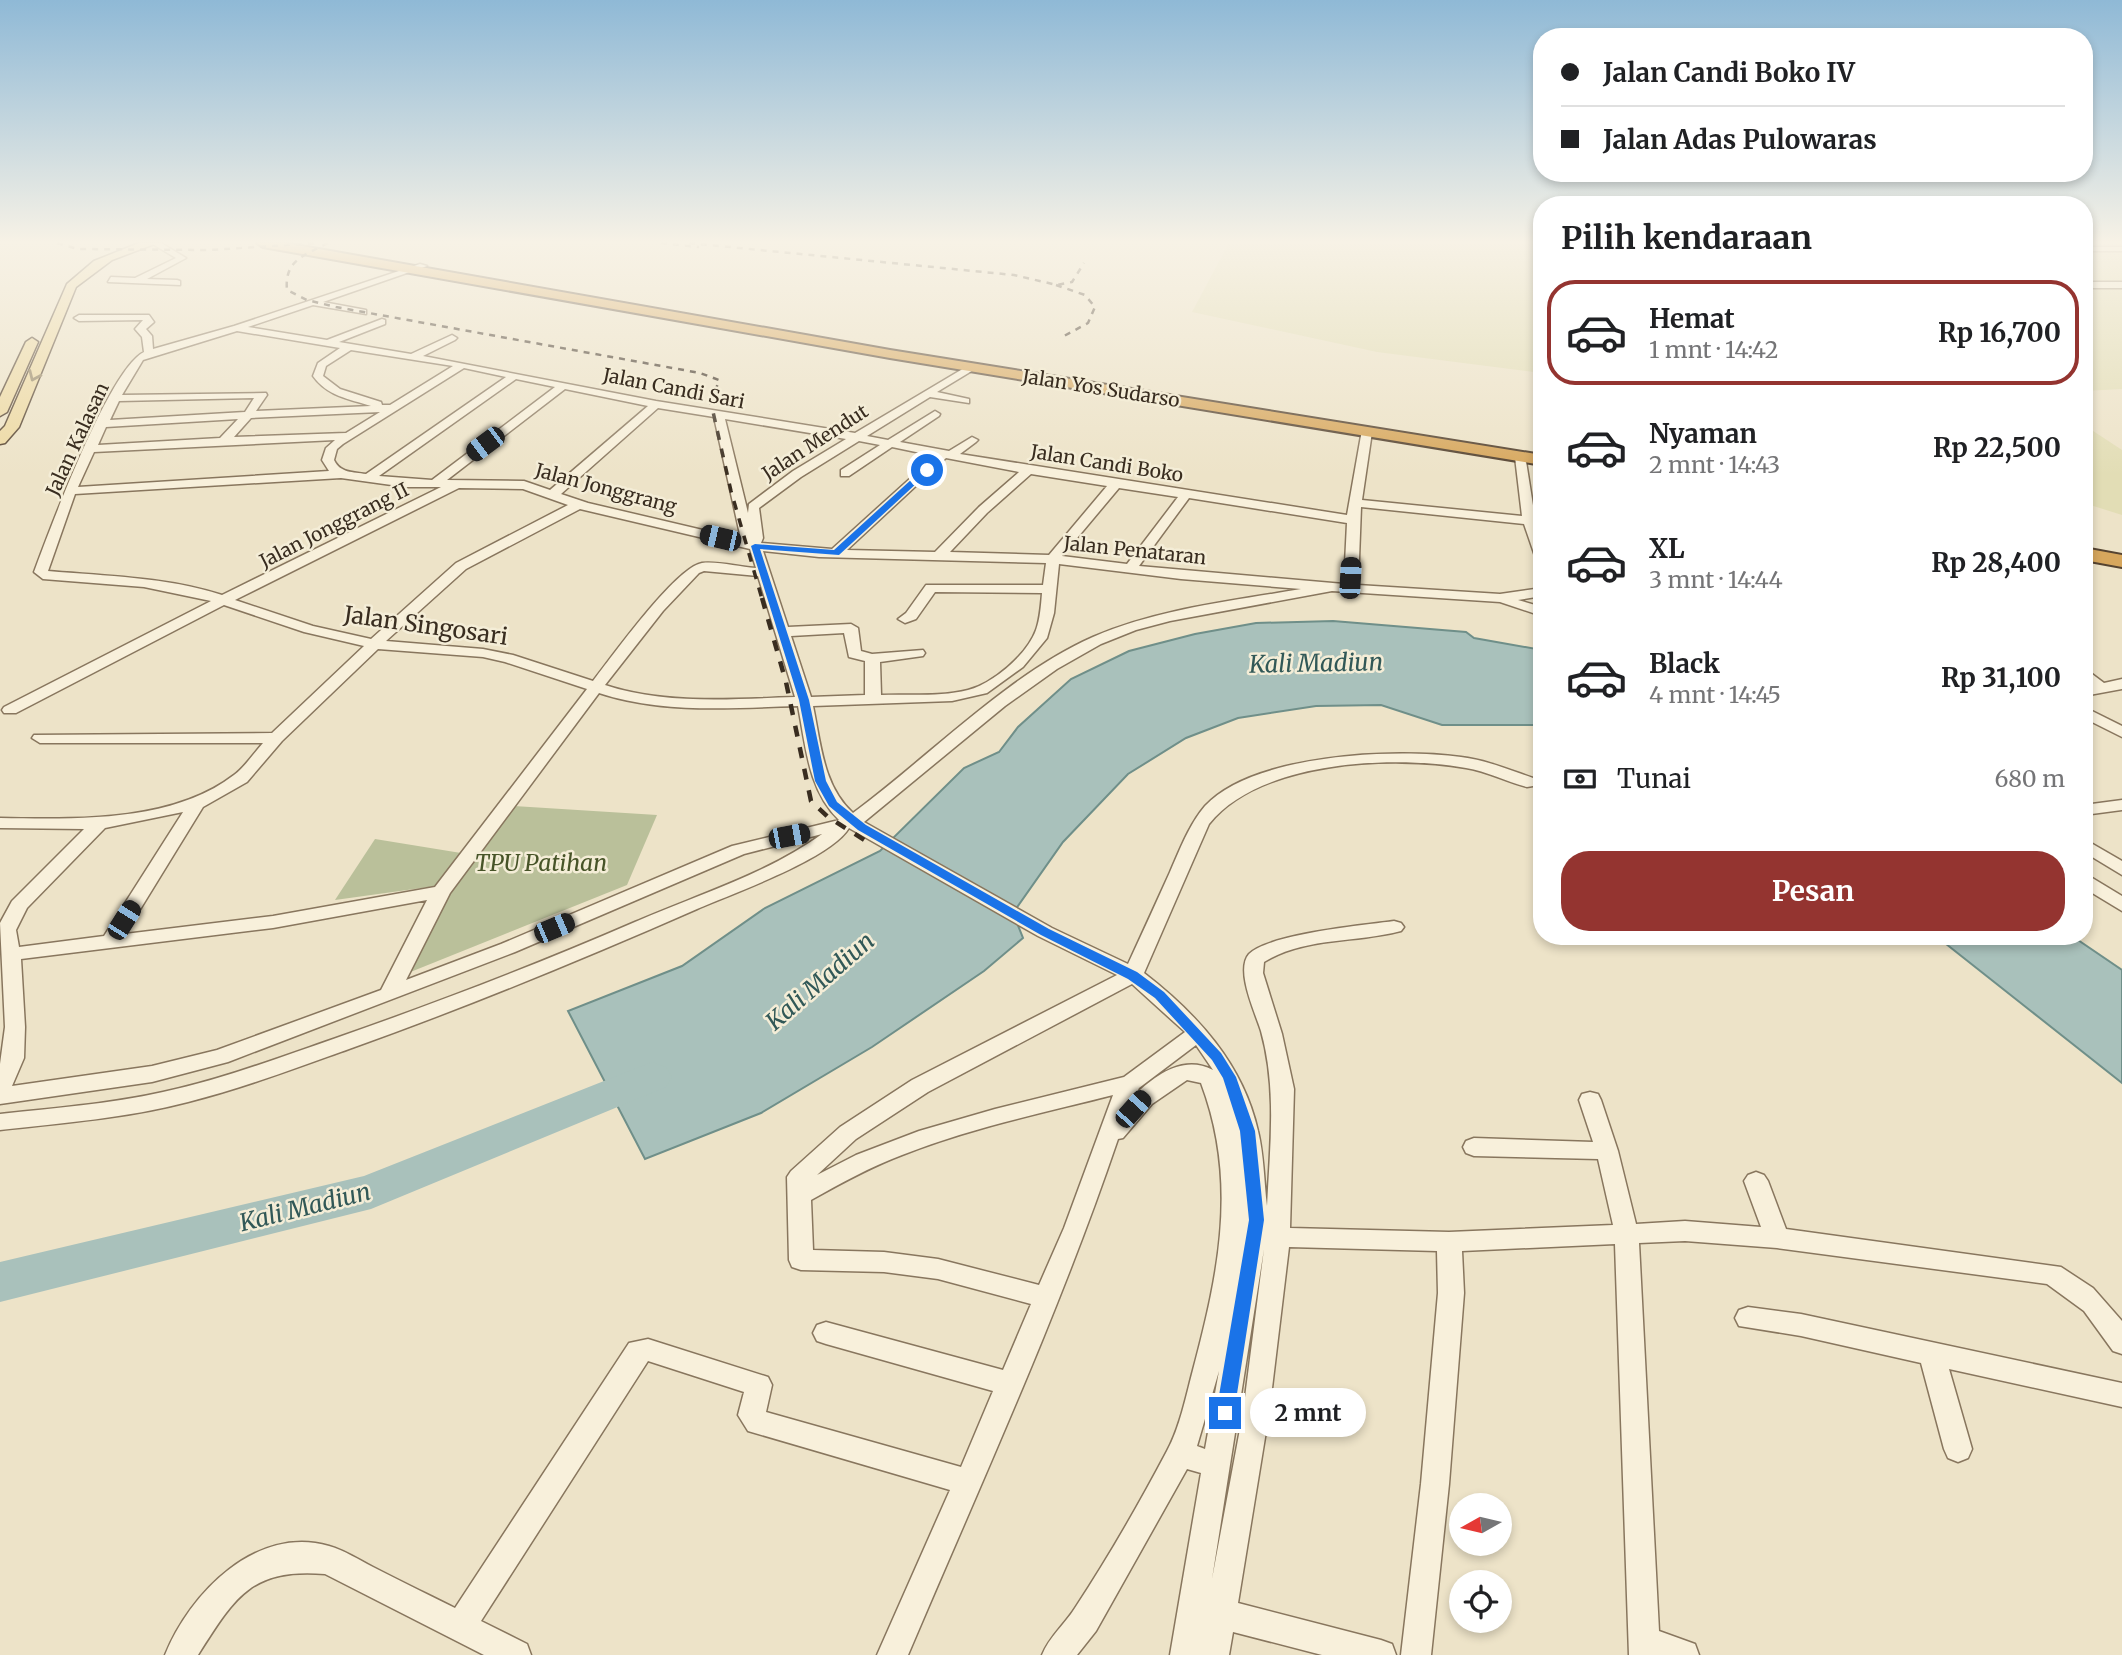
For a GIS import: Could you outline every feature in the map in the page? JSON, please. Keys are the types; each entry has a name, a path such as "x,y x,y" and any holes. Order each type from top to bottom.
{"highway":[{"name":"Jalan Yos Sudarso","path":"714,320 971,366 1533,452"},
{"name":"Jalan Yos Sudarso","path":"728,320 1533,459"},
{"path":"2093,550 2122,555"},
{"path":"2093,556 2122,561"}],"main road":[{"path":"0,412 42,320"},
{"path":"0,440 12,427 56,320"}],"street":[{"path":"148,320 140,330 147,336 149,353 261,320"},
{"path":"328,343 382,322"},
{"name":"Jalan Candi Sari","path":"237,328 462,365 656,404 856,437"},
{"path":"412,357 452,338"},
{"path":"350,346 322,365 318,376 320,381 336,391 388,408"},
{"name":"Jalan Kalasan","path":"43,575 41,572 70,491 101,424 132,366 139,358 149,353"},
{"path":"341,474 332,468 328,460 332,448 388,408 462,365"},
{"name":"Jalan Mendut","path":"748,514 797,474 971,366"},
{"path":"367,479 514,376"},
{"path":"434,484 564,385"},
{"path":"926,393 965,401"},
{"path":"115,398 261,394 248,415 225,440 220,441"},
{"path":"553,494 656,404"},
{"path":"101,424 388,408"},
{"path":"845,473 935,414"},
{"path":"719,415 757,538 755,544 804,700 825,793 849,823 1045,932 1133,975 1159,995 1198,1033 1223,1067 1239,1102 1248,1131 1257,1220 1217,1465 1207,1610 1213,1655"},
{"path":"1350,588 1353,520 1366,432"},
{"path":"90,449 349,436"},
{"name":"Jalan Candi Boko","path":"856,437 1028,470 1353,520"},
{"path":"836,553 949,454 972,440"},
{"path":"1521,457 1533,508"},
{"path":"938,556 983,510 1028,470"},
{"name":"Jalan Jonggrang","path":"70,491 132,485 341,474 367,479 434,484 524,485 579,504 755,544 836,553 1053,559"},
{"path":"1053,559 1117,482"},
{"name":"Jalan Jonggrang II","path":"10,710 130,647 458,484"},
{"path":"1130,569 1186,493"},
{"path":"1357,503 1533,521"},
{"path":"0,823 99,824 197,804 241,778 276,738 467,562 579,504"},
{"name":"Jalan Penataran","path":"804,700 961,696 981,690 1028,654 1036,644 1044,629 1053,559 1130,569 1511,602"},
{"path":"388,995 441,892 658,608 694,570 708,566 764,573"},
{"name":"Jalan Singosari","path":"43,575 170,586 228,600 309,629 374,645 483,653 508,658 616,694 662,701 713,704 804,700"},
{"path":"0,1122 100,1111 163,1100 293,1060 495,989 697,901 772,872 830,837 899,787 1000,703 1052,666 1096,641 1131,627 1169,617 1334,587"},
{"path":"905,619 911,616 931,588 1048,589"},
{"path":"1511,602 1533,595"},
{"path":"1511,602 1533,609"},
{"path":"784,632 851,628 854,654 872,658 918,653"},
{"path":"872,658 873,698"},
{"path":"2093,680 2100,687"},
{"path":"2093,689 2122,684"},
{"path":"2093,717 2122,732"},
{"path":"40,738 276,738"},
{"path":"1047,1298 938,1269 884,1262 801,1260 799,1177 858,1126 920,1086 1133,975 1201,823 1214,806 1234,791 1303,768 1397,759 1462,762 1527,782"},
{"path":"109,944 197,804"},
{"path":"2093,809 2122,805"},
{"path":"0,1096 152,1074 221,1057 508,948 738,850 849,823"},
{"path":"0,1089 13,1058 15,1013 6,930 19,905 99,824"},
{"path":"2093,850 2122,869"},
{"path":"2093,886 2122,905"},
{"path":"10,954 273,922 441,892"},
{"path":"1185,1655 1207,1610 1256,1413 1278,1237 1283,1089 1272,1034 1253,972 1254,963 1257,958 1278,948 1394,927"},
{"path":"798,1196 864,1160 893,1149 964,1127 1131,1083 1198,1033"},
{"path":"1058,1655 1085,1620 1181,1454 1209,1359 1236,1227 1229,1126 1210,1078 1205,1073 1185,1072 1167,1080 1143,1099 1108,1140"},
{"path":"892,1655 1047,1298 1119,1105 1131,1083"},
{"path":"1590,1100 1607,1151 1627,1234 1644,1648 1684,1655"},
{"path":"1474,1147 1607,1151"},
{"path":"1756,1181 1777,1238"},
{"path":"1278,1237 1449,1242 1685,1231 1777,1238 2052,1274 2077,1288 2101,1309 2122,1343"},
{"path":"1416,1655 1450,1306 1449,1242"},
{"path":"1748,1318 1801,1325 2122,1395"},
{"path":"826,1333 1011,1384"},
{"path":"460,1627 638,1351 648,1350 759,1385 751,1415 758,1422 968,1482"},
{"path":"1932,1354 1958,1449"},
{"path":"1181,1454 1217,1465"},
{"path":"180,1655 219,1596 233,1582 267,1563 308,1557 328,1560 516,1655"},
{"path":"1207,1610 1381,1655"}],"shaded area":[{"path":"1230,320 1533,320 1533,372 1377,352"},
{"path":"2093,320 2122,320 2122,389 2093,391"},
{"path":"2093,431 2122,450 2122,515 2093,506"}],"green space":[{"name":"TPU Patihan","path":"514,806 657,815 627,885 403,975 432,913"},
{"name":"TPU Patihan","path":"375,839 461,853 436,886 335,900"}],"water":[{"path":"1333,621 1466,632 1474,638 1533,648 1533,725 1442,725 1381,705 1316,706 1238,718 1186,738 1128,774 1063,842 1013,913 1023,938 984,971 872,1047 761,1113 645,1159 568,1011 682,966 765,908 880,851 964,768 999,752 1018,727 1071,679 1129,651 1195,634 1256,623"},
{"path":"1947,945 2085,945 2122,970 2122,1083"}],"waterway":[{"name":"Kali Madiun","path":"0,1282 371,1192 652,1077"}],"railway":[{"path":"409,320 700,373 719,380 713,398"},
{"path":"1064,336 1089,320"},
{"path":"713,396 711,403 731,491 762,599"},
{"path":"762,598 786,682 811,801 828,817 866,841"}],"route":[{"path":"927,470 836,553 755,546 804,700 821,781 833,804 852,822 1045,932 1133,975 1159,995 1217,1056 1229,1077 1248,1131 1257,1220 1225,1413"}]}
